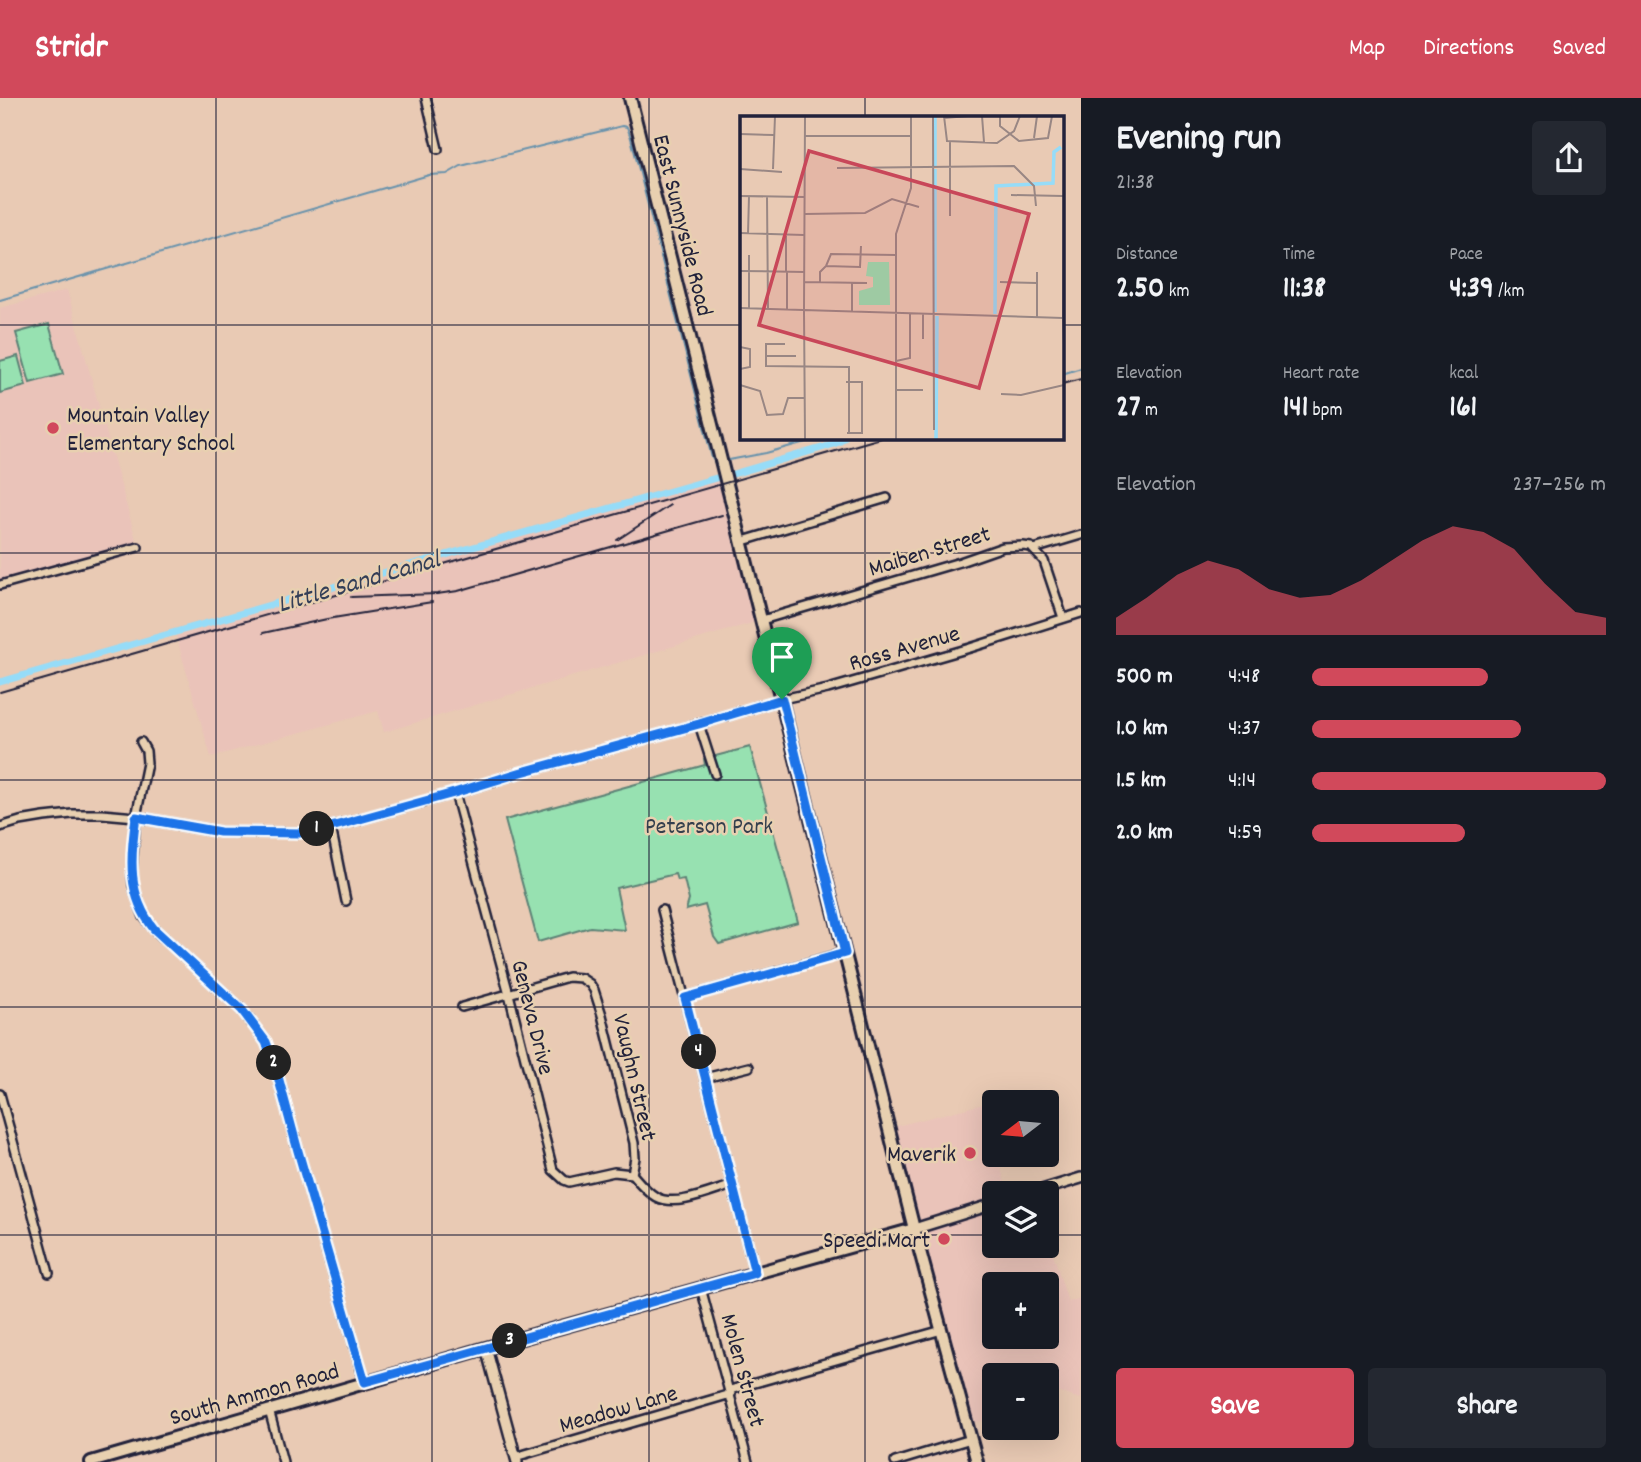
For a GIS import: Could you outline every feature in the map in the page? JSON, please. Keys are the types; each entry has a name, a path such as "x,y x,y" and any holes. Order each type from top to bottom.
{"main road":[{"name":"East Sunnyside Road","path":"630,98 914,1229 977,1462"},
{"name":"South Ammon Road","path":"91,1462 365,1382 914,1229"}],"street":[{"path":"426,98 438,149"},
{"path":"743,541 887,498"},
{"path":"1063,618 1044,561 1034,550 1081,535"},
{"name":"Maiben Street","path":"762,620 1003,547 1023,545 1034,550"},
{"path":"0,585 138,547"},
{"name":"Ross Avenue","path":"0,827 20,821 72,814 102,814 136,817 220,832 299,833 331,827 782,699 828,689 1081,613"},
{"path":"699,724 715,774"},
{"path":"141,742 146,751 147,763 136,817 132,870 133,885 144,917 242,1010 268,1046 365,1382"},
{"name":"Geneva Drive","path":"454,793 509,994 553,1170 569,1182 614,1172 632,1174"},
{"path":"331,827 346,901"},
{"path":"663,910 755,1273"},
{"path":"685,998 845,953"},
{"name":"Vaughn Street","path":"509,994 568,976 582,978 590,984 594,990 634,1143 632,1174 659,1199 675,1202 733,1185"},
{"path":"461,1007 509,994"},
{"path":"705,1078 749,1067"},
{"path":"0,1094 50,1273"},
{"path":"1059,1185 1081,1178"},
{"name":"South Ammon Road","path":"914,1229 982,1208"},
{"name":"Molen Street","path":"701,1288 748,1462"},
{"name":"Meadow Lane","path":"516,1459 730,1392 942,1330"},
{"path":"486,1348 516,1459"},
{"path":"269,1410 283,1462"},
{"path":"895,1462 971,1439"}],"shaded area":[{"name":"Mountain Valley Elementary School","path":"67,290 138,547 0,585 0,308"},
{"path":"727,478 762,620 384,732 378,711 211,757 176,636"},
{"path":"982,1104 982,1167 1000,1167 1005,1181 982,1181 982,1258 1054,1258 1059,1272 982,1272 982,1349 1059,1349 1059,1273 1068,1302 1081,1298 1081,1399 1059,1393 1059,1363 982,1363 982,1421 968,1424 889,1128"}],"green space":[{"path":"49,324 63,374 30,383 16,333"},
{"path":"18,356 26,386 0,393 0,361"},
{"name":"Peterson Park","path":"750,747 798,922 719,944 714,937 705,905 686,910 689,900 684,879 677,880 675,874 616,888 625,930 590,927 538,942 505,820 705,765 704,759"}],"waterway":[{"path":"0,300 429,175 447,174 461,166 622,126 627,127 712,458 717,463"},
{"path":"1064,373 1081,368"},
{"path":"729,460 816,439"},
{"path":"733,474 825,447 843,439"},
{"name":"Little Sand Canal","path":"0,682 716,478"}],"railway":[{"path":"1064,383 1081,379"},
{"path":"0,692 878,439"},
{"path":"617,540 670,505"},
{"path":"351,597 458,591 722,515"},
{"path":"263,633 327,619 432,602"}],"place":[{"name":"Mountain Valley Elementary School","path":"53,428"},
{"name":"Maverik","path":"970,1153"},
{"name":"Speedi Mart","path":"944,1239"}],"route":[{"path":"782,699 845,953 685,998 755,1273 365,1382 268,1046 242,1010 144,917 133,885 136,817 220,832 299,833 331,827 454,793 782,699"}]}
